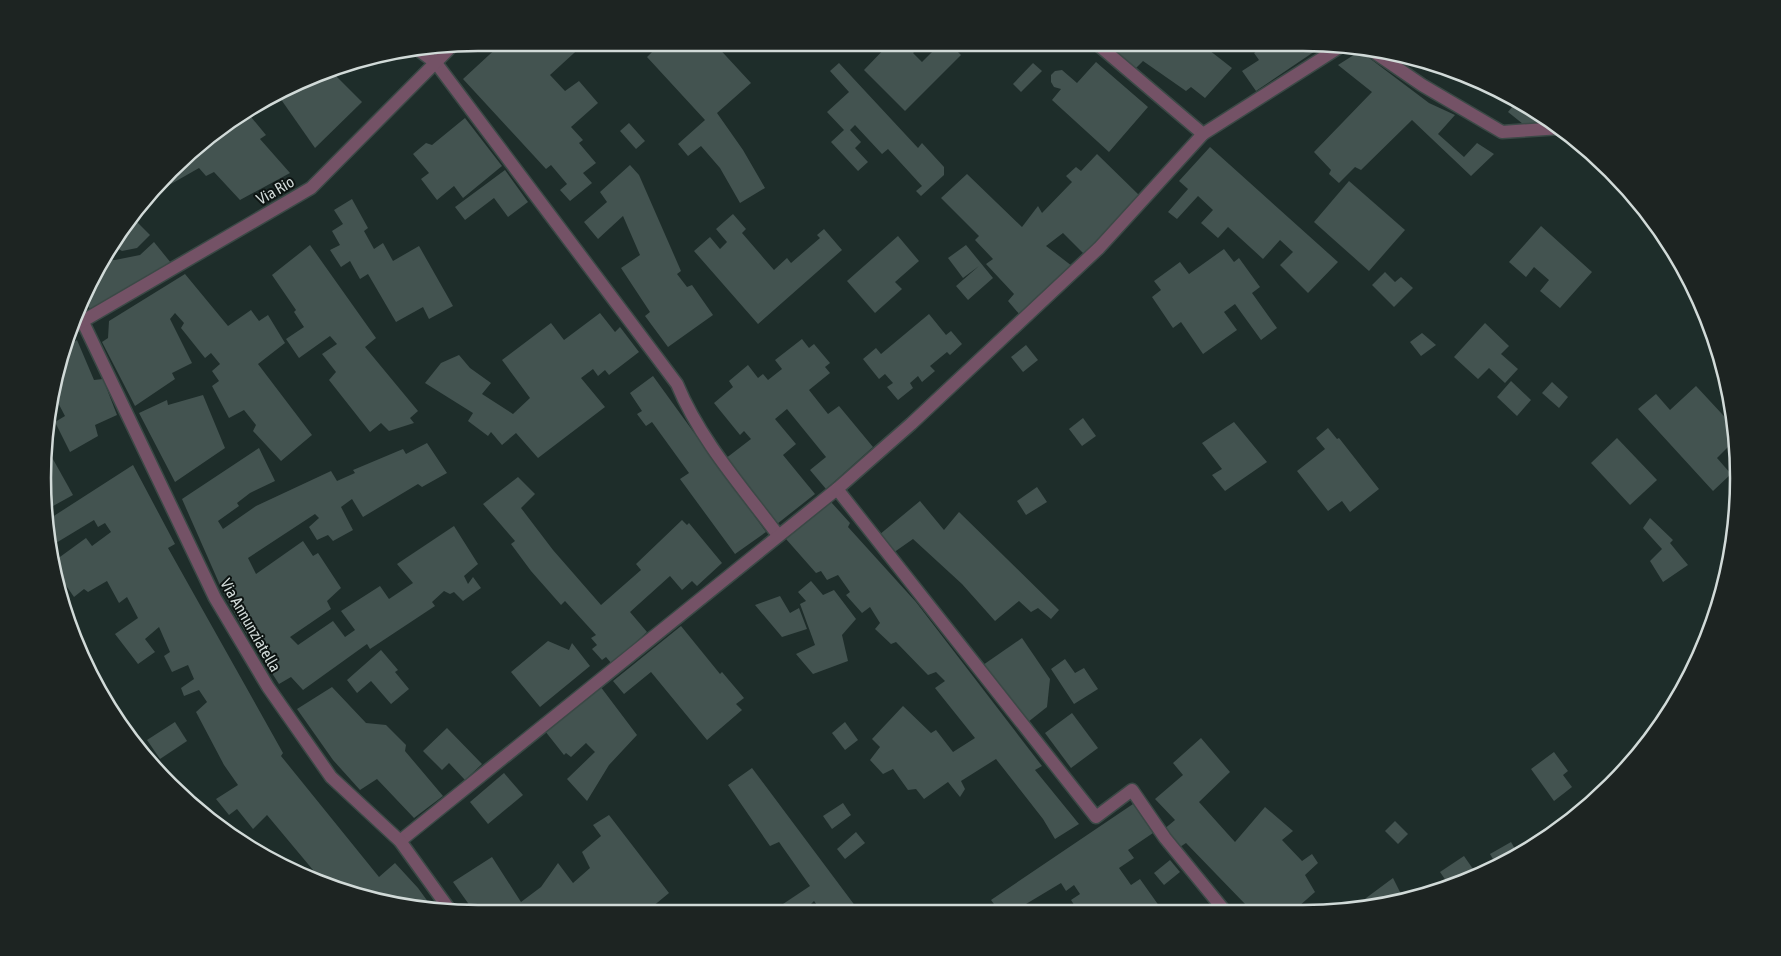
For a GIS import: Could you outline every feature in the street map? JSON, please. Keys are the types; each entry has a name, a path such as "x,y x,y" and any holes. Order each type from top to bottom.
{"street":[{"path":"1105,51 1203,134"},
{"name":"Via Rio","path":"83,318 311,188 447,52"},
{"path":"400,841 837,489 911,424 1100,248 1203,134 1332,52"},
{"path":"424,55 436,64 677,384 686,405 718,456 778,535"},
{"path":"1384,59 1422,85 1502,132 1548,129"},
{"name":"Via Annunziatella","path":"81,324 215,598 268,687 331,777 400,841 445,903"},
{"path":"837,489 1096,816 1132,790 1165,838 1220,905"}],"building":[{"path":"493,51 576,51 550,75 565,91 579,81 598,103 571,127 583,140 579,143 596,163 583,173 592,183 570,201 560,190 567,184 551,165 546,169 463,79"},
{"path":"721,51 751,83 717,113 743,150 765,188 740,203 720,168 701,146 688,156 678,144 705,120 647,57 652,52"},
{"path":"882,51 915,51 913,53 922,62 933,51 957,51 961,55 905,111 864,70"},
{"path":"1109,51 1210,51 1232,68 1205,98 1191,87 1186,91 1143,61 1133,71"},
{"path":"1257,51 1315,51 1256,91 1242,71 1259,60 1254,53"},
{"path":"1354,55 1367,56 1429,103 1455,115 1438,134 1464,157 1477,143 1494,154 1471,176 1412,120 1361,170 1355,167 1339,183 1329,174 1331,170 1314,152 1372,92 1338,65"},
{"path":"1096,62 1148,107 1109,152 1052,100 1061,89 1054,87 1051,82 1051,75 1055,71 1062,70 1077,83"},
{"path":"839,63 918,148 922,143 944,167 944,175 921,196 916,191 922,186 888,149 882,154 855,125 850,130 861,142 855,148 868,162 858,171 831,142 844,130 827,112 849,92 830,71"},
{"path":"1033,63 1042,71 1021,92 1013,84"},
{"path":"336,76 362,102 315,148 281,99"},
{"path":"1513,106 1544,125 1523,124 1508,112"},
{"path":"251,117 266,135 260,139 290,173 240,200 214,172 206,176 199,168 166,187 197,157"},
{"path":"465,118 502,166 463,198 454,186 437,200 421,179 429,173 413,154 426,143 432,145"},
{"path":"629,123 645,141 636,149 620,131"},
{"path":"1210,147 1338,262 1308,293 1280,265 1293,252 1280,240 1263,259 1228,227 1218,238 1201,223 1213,210 1198,196 1177,219 1168,212 1188,189 1179,181"},
{"path":"1097,154 1140,196 1084,254 1063,233 1046,246 1072,266 1020,315 1008,301 1014,294 986,264 993,259 975,240 979,236 941,198 967,174 1022,227 1038,206 1042,213 1072,182 1066,176 1076,167 1081,171"},
{"path":"630,165 639,175 681,271 677,274 687,287 692,285 713,315 668,347 645,316 650,312 621,268 640,255 623,216 598,239 584,222 607,202 600,192"},
{"path":"505,170 528,202 508,217 494,198 465,220 455,207"},
{"path":"1349,181 1405,230 1369,271 1314,222"},
{"path":"352,199 368,228 364,231 374,249 383,243 393,261 419,246 453,306 429,319 423,307 396,322 368,274 360,279 350,261 341,267 330,250 340,245 332,231 343,224 334,210"},
{"path":"733,214 746,229 742,233 774,270 787,258 791,263 820,238 817,235 824,229 842,250 758,324 694,251 710,237 720,249 727,242 716,229"},
{"path":"136,222 150,235 137,248 122,251 118,249"},
{"path":"1541,226 1592,272 1560,308 1540,291 1549,280 1534,267 1526,277 1509,262"},
{"path":"898,236 919,261 895,282 902,289 875,313 847,281"},
{"path":"154,242 171,263 91,311 88,306 111,260 140,255"},
{"path":"310,245 376,338 365,347 418,411 410,418 414,423 389,431 381,423 370,432 329,380 336,372 322,354 337,344 330,336 299,358 286,339 304,327 294,312 296,310 272,275"},
{"path":"966,245 993,278 968,300 956,286 979,266 963,278 948,258"},
{"path":"1224,249 1234,262 1239,258 1260,287 1252,293 1277,328 1261,340 1235,304 1224,312 1237,330 1203,354 1181,322 1173,328 1152,297 1161,290 1154,281 1180,262 1189,274"},
{"path":"1385,272 1395,282 1401,277 1413,288 1394,307 1372,285"},
{"path":"185,274 228,326 251,310 259,321 268,315 285,343 258,364 312,435 281,461 253,431 256,425 244,410 229,418 212,386 219,381 212,371 220,364 211,353 205,358 181,328 184,323 175,313 170,319 192,363 172,373 175,379 135,406 102,342 108,338 109,321"},
{"path":"600,313 615,332 620,327 639,352 609,375 605,370 598,376 593,369 581,378 605,407 538,458 516,433 502,445 491,432 488,436 468,421 473,413 425,383 441,363 459,355 470,368 491,383 482,394 513,414 530,398 502,360 551,323 564,340"},
{"path":"929,314 946,335 951,331 962,344 950,355 947,352 930,366 935,371 922,382 918,376 910,383 913,388 898,400 887,387 893,383 885,374 879,379 863,359 876,348 881,354"},
{"path":"1485,323 1509,346 1501,354 1518,369 1505,383 1489,368 1478,379 1454,357"},
{"path":"1422,333 1436,345 1421,356 1410,342"},
{"path":"802,339 809,348 814,344 830,363 825,367 830,373 809,390 828,414 839,406 873,447 826,489 810,470 826,457 787,409 775,419 796,444 783,455 815,494 777,524 725,459 751,439 744,431 740,435 714,403 733,387 729,381 748,365 758,378 763,374 768,380 782,369 775,360"},
{"path":"77,340 94,380 103,379 117,415 95,425 98,436 70,452 55,422 65,416 58,402 74,342"},
{"path":"1026,345 1038,360 1023,372 1011,357"},
{"path":"653,376 766,532 735,554 680,479 689,473 652,422 646,426 637,414 642,411 630,393"},
{"path":"1511,381 1531,400 1517,416 1497,397"},
{"path":"1552,382 1568,397 1559,408 1542,393"},
{"path":"1696,386 1725,418 1729,446 1717,458 1730,475 1713,491 1638,409 1656,394 1670,410"},
{"path":"203,395 225,448 175,482 139,413 167,400 168,405"},
{"path":"1083,418 1096,436 1082,446 1069,429"},
{"path":"1234,422 1267,462 1225,491 1212,475 1222,469 1202,443"},
{"path":"1328,428 1337,439 1339,438 1379,489 1350,512 1342,501 1328,511 1297,471 1325,449 1316,438"},
{"path":"1617,438 1657,480 1630,505 1591,463"},
{"path":"427,443 447,473 422,487 418,484 363,517 352,499 341,507 353,530 333,541 328,535 317,540 309,527 319,518 315,514 248,558 256,574 303,541 313,556 318,553 341,588 327,601 331,609 290,637 298,645 333,621 345,637 355,630 341,611 380,586 389,599 413,583 397,564 454,526 478,564 464,576 468,584 473,577 481,588 463,601 454,592 450,594 444,591 432,602 435,606 370,649 367,644 303,690 291,677 279,684 266,664 273,657 255,633 247,635 223,592 182,499 259,448 275,481 250,493 237,503 239,506 218,521 223,529 256,506 331,471 337,481 355,473 353,470 403,449 406,454"},
{"path":"52,457 73,495 52,507"},
{"path":"133,465 175,544 168,548 283,753 281,756 379,877 395,863 428,902 395,897 368,890 314,872 267,815 253,829 237,809 229,815 216,799 238,785 224,765 196,712 207,702 199,690 184,696 181,688 194,679 188,665 172,672 164,656 170,652 159,627 145,639 155,652 138,664 115,634 138,618 127,597 119,603 107,581 88,592 84,589 74,597 65,584 59,558 86,538 92,546 111,532 105,523 98,527 94,520 56,543 53,516"},
{"path":"518,477 535,494 521,508 553,550 601,605 641,570 636,564 682,520 687,525 689,523 722,563 697,586 692,581 682,590 670,576 630,612 647,632 612,664 606,657 602,660 592,649 597,645 591,638 596,635 565,601 561,605 531,571 511,544 515,541 483,504"},
{"path":"1037,487 1047,502 1026,515 1017,501"},
{"path":"920,501 944,530 959,512 1059,610 1051,619 1038,608 1031,612 1019,601 995,621 962,584 913,539 893,553 879,535"},
{"path":"831,502 850,523 848,527 916,602 1042,766 1035,770 1079,824 1055,839 1043,819 996,759 961,781 965,789 960,797 948,782 924,799 916,789 908,790 893,769 883,774 870,760 880,747 872,739 903,706 931,733 936,730 953,752 975,738 935,688 945,681 936,672 928,675 896,642 891,644 875,629 880,623 870,607 862,613 846,595 850,592 838,575 827,580 821,571 816,573 786,539"},
{"path":"1650,518 1673,540 1670,543 1688,565 1663,582 1650,561 1662,549 1643,528"},
{"path":"811,581 823,595 834,590 856,619 842,635 848,661 813,674 796,654 815,645 800,604 806,601 798,592"},
{"path":"780,596 790,613 799,608 807,629 782,637 755,605"},
{"path":"681,626 720,674 722,672 744,698 736,704 742,710 707,740 651,672 624,694 613,681"},
{"path":"1022,638 1050,679 1047,707 1028,722 983,665"},
{"path":"548,641 569,650 572,643 590,666 540,707 511,672"},
{"path":"381,650 398,670 395,672 409,689 391,704 371,681 357,693 347,680"},
{"path":"1065,659 1075,673 1084,668 1098,689 1074,704 1051,669"},
{"path":"600,686 637,735 609,765 587,801 567,779 595,752 586,743 571,757 566,753 564,755 545,731"},
{"path":"332,687 366,723 386,725 406,745 405,751 443,796 414,818 377,779 360,790 333,760 297,709"},
{"path":"1072,713 1098,748 1071,768 1045,733"},
{"path":"175,722 187,741 160,759 147,740"},
{"path":"845,722 858,740 845,750 832,733"},
{"path":"447,728 482,764 465,780 449,763 442,770 423,751"},
{"path":"1201,738 1230,772 1199,802 1235,842 1265,807 1293,831 1282,840 1302,861 1312,854 1318,863 1305,875 1315,892 1300,905 1246,905 1186,843 1180,847 1163,830 1175,820 1155,799 1183,775 1173,763"},
{"path":"1554,752 1568,771 1563,775 1572,787 1554,801 1531,769"},
{"path":"752,768 855,905 817,905 814,901 810,905 782,905 810,886 779,842 770,846 728,785"},
{"path":"504,773 523,795 488,824 470,802"},
{"path":"843,803 851,815 832,829 823,816"},
{"path":"1133,804 1153,833 1128,850 1134,858 1119,868 1131,885 1140,879 1158,905 1074,905 1071,900 1080,894 1074,885 1066,891 1061,883 1027,905 995,905 991,900"},
{"path":"609,815 669,893 654,905 469,905 453,882 492,857 521,902 541,887 558,863 573,883 590,868 582,852 601,836 593,825"},
{"path":"1395,821 1408,834 1398,844 1385,831"},
{"path":"856,832 865,843 845,859 837,849"},
{"path":"1511,842 1515,849 1494,860 1490,854"},
{"path":"1464,856 1473,869 1445,880 1440,872"},
{"path":"1170,860 1180,872 1164,885 1154,873"},
{"path":"1393,878 1401,893 1386,897 1363,900"}]}
